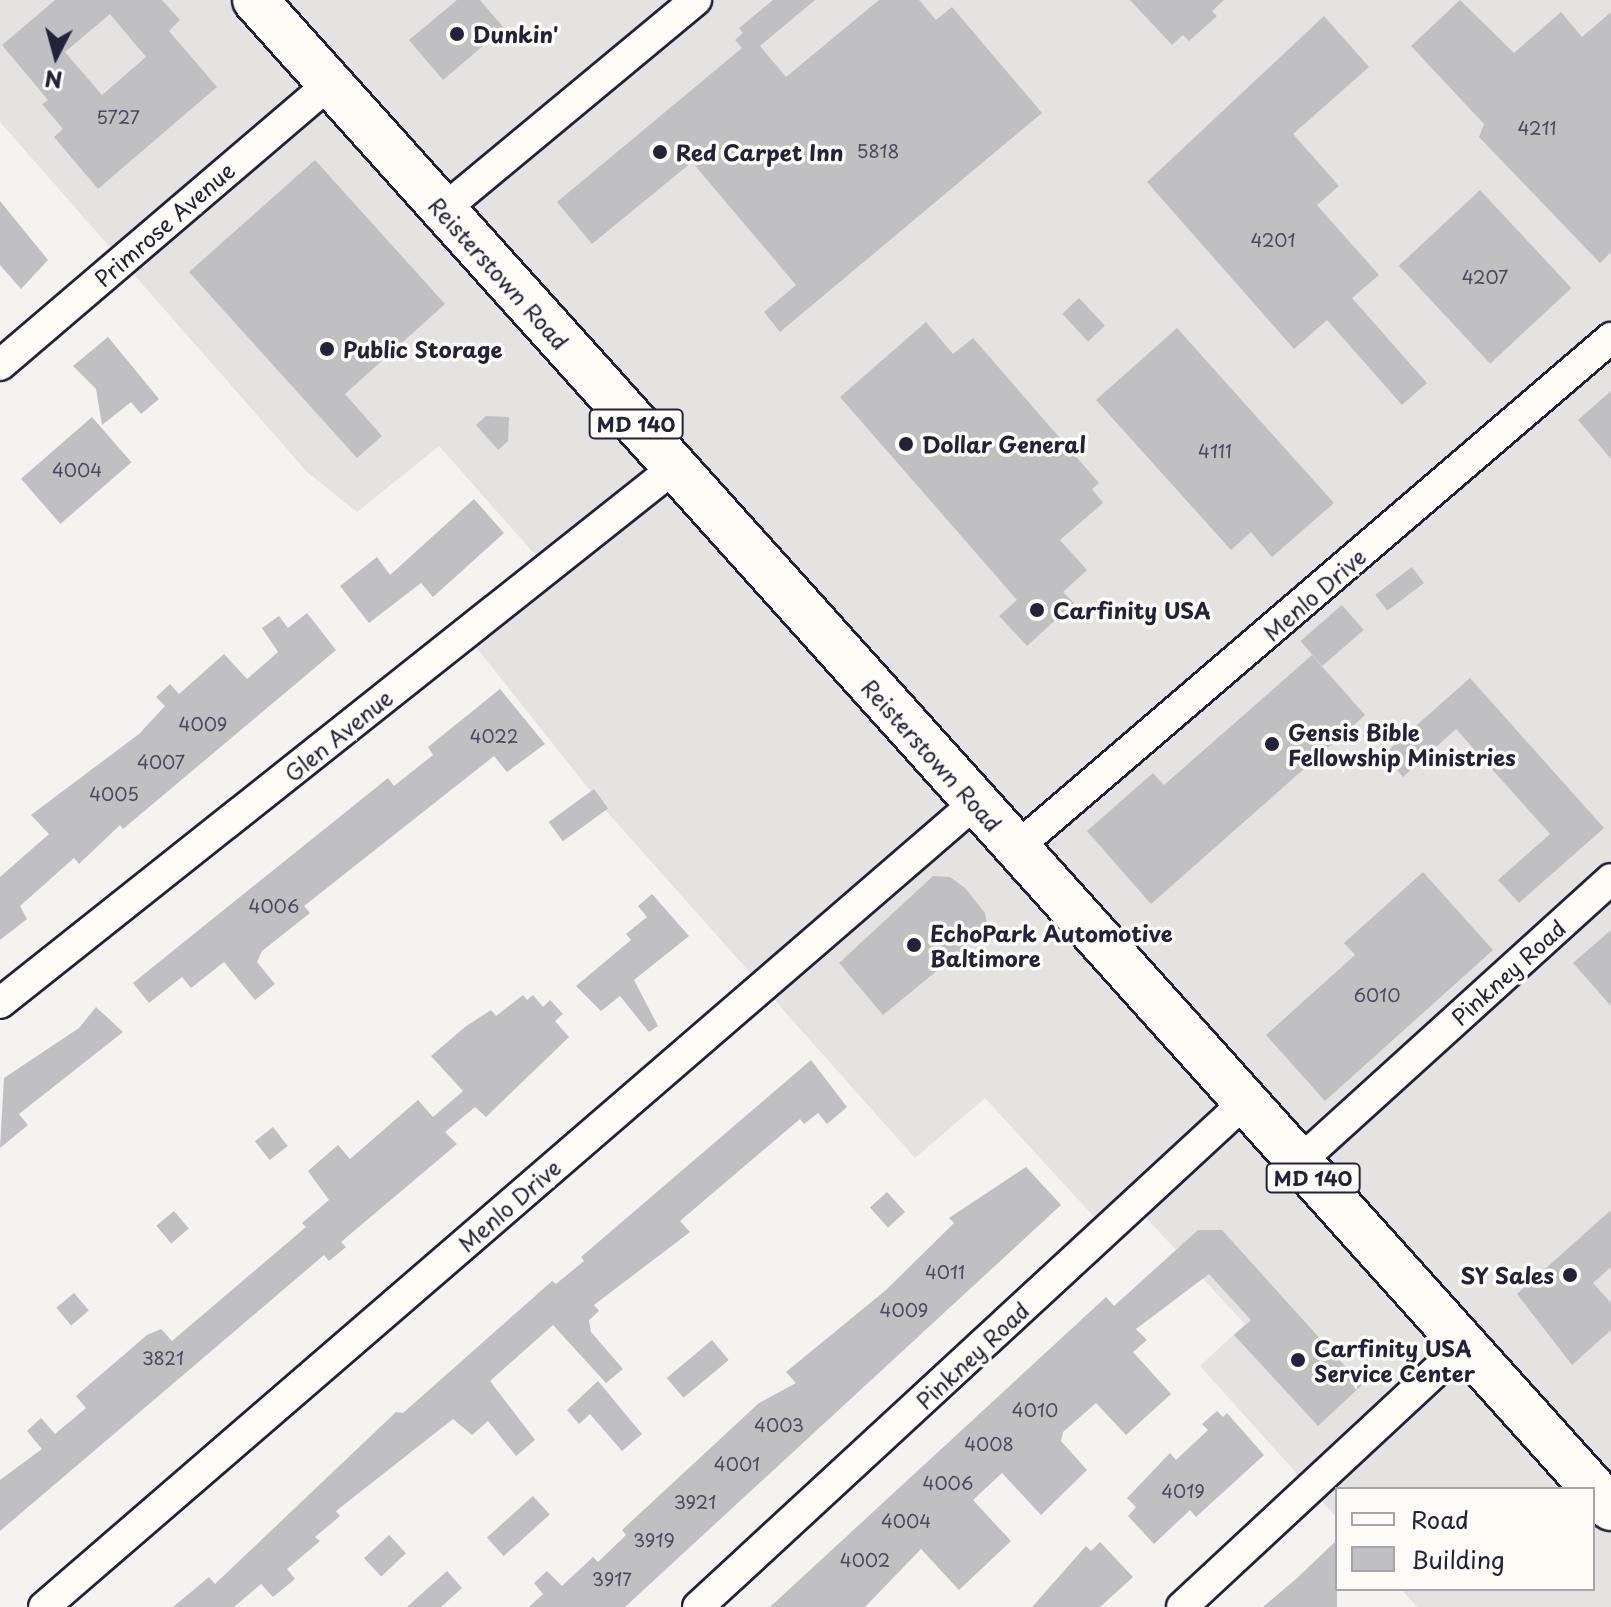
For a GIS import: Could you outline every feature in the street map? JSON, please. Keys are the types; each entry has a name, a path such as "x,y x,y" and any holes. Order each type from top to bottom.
{"main road":[{"name":"Reisterstown Road","path":"255,0 1592,1487"},
{"name":"Reisterstown Road","path":"1595,1490 1611,1508"}],"street":[{"path":"443,210 696,0"},
{"name":"Primrose Avenue","path":"0,365 329,84"},
{"name":"Menlo Drive","path":"1016,848 1611,338"},
{"name":"Glen Avenue","path":"0,1003 675,467"},
{"name":"Menlo Drive","path":"44,1607 975,803"},
{"name":"Pinkney Road","path":"1299,1162 1611,879"},
{"name":"Pinkney Road","path":"698,1607 1245,1102"},
{"path":"1182,1607 1464,1345"}],"shaded area":[{"path":"0,0 1611,0 1611,1607 1417,1607 1403,1591 1595,1591 1595,1487 1335,1487 1335,1516 1200,1366 1245,1324 1134,1205 1106,1230 985,1098 915,1158 608,813 464,632 546,567 439,446 357,512 307,472 0,122"}],"building":[{"path":"55,0 162,0 180,20 169,31 217,87 98,189 54,137 63,129 42,104 48,100 2,45","holes":["110,14 146,57 102,95 65,52"]},
{"name":"Dunkin'","path":"457,0 480,0 504,28 443,80 409,40"},
{"path":"773,0 815,0 760,46 786,77 879,0 919,0 936,20 952,7 1042,113 780,332 764,312 796,285 692,162 592,244 557,202 742,48 735,40 743,33 739,28"},
{"path":"1130,0 1224,0 1212,11 1217,16 1189,41 1183,35 1172,45"},
{"path":"1460,0 1514,53 1561,12 1582,37 1611,12 1611,252 1600,263 1479,137 1484,124 1411,46"},
{"path":"1324,16 1369,67 1293,134 1339,186 1317,205 1379,275 1352,298 1427,383 1402,405 1327,320 1294,349 1147,182"},
{"name":"Public Storage","path":"315,160 445,304 345,394 382,436 357,458 189,272"},
{"path":"1480,190 1571,288 1490,364 1399,266"},
{"path":"0,201 48,260 21,289 0,265"},
{"path":"1079,298 1105,326 1088,341 1062,314"},
{"path":"926,322 953,354 973,338 1099,483 1092,489 1103,503 1060,540 1087,570 1063,592 1074,603 1027,646 999,616 1017,600 840,397"},
{"path":"1177,328 1334,503 1272,557 1251,532 1231,550 1096,400"},
{"path":"108,337 159,399 141,414 131,402 102,425 96,389 73,366"},
{"path":"1611,391 1611,459 1578,420"},
{"path":"486,416 509,417 508,441 498,450 476,425"},
{"path":"92,417 131,462 60,524 21,479"},
{"path":"474,499 504,533 433,597 421,583 369,623 340,586 377,557 390,575"},
{"path":"1412,567 1424,583 1387,611 1375,595"},
{"path":"1342,605 1364,630 1322,666 1300,641"},
{"path":"307,613 336,650 123,829 120,825 79,864 74,858 20,906 27,919 0,940 0,877 49,834 31,815 139,734 165,706 156,697 170,684 179,694 224,654 247,679 278,652 262,628 279,616 288,628"},
{"name":"Gensis Bible Fellowship Ministries","path":"1312,655 1365,715 1151,904 1087,831 1153,773 1164,785"},
{"path":"1470,678 1604,828 1519,903 1498,880 1550,834 1456,729 1403,777 1384,754"},
{"path":"500,689 545,744 507,772 494,756 304,906 310,913 262,951 257,962 275,984 255,1000 224,962 191,988 182,977 149,1003 133,983 388,778 394,786 433,755 428,747"},
{"path":"594,789 608,808 563,841 549,822"},
{"path":"1423,872 1493,950 1325,1101 1266,1035 1355,955 1344,943"},
{"name":"EchoPark Automotive Baltimore","path":"933,876 950,877 965,888 985,913 988,929 883,1015 839,963"},
{"path":"652,894 689,936 634,980 658,1026 649,1032 620,996 601,1011 576,986 631,940 626,934 647,917 638,906"},
{"path":"1611,930 1611,1006 1573,963"},
{"path":"523,995 527,1000 533,995 543,1007 550,1000 563,1014 555,1021 569,1037 486,1117 475,1107 445,1132 457,1144 341,1242 346,1247 329,1261 324,1255 0,1531 0,1480 42,1449 27,1431 41,1418 55,1434 86,1408 76,1396 147,1335 161,1329 172,1341 306,1227 302,1223 329,1200 308,1171 338,1145 350,1159 418,1100 433,1117 463,1091 431,1056 465,1027 491,1010 496,1016"},
{"path":"96,1007 123,1032 19,1114 28,1125 0,1148 4,1078 79,1028"},
{"path":"811,1060 847,1107 827,1124 818,1113 804,1124 800,1119 680,1221 690,1232 594,1305 599,1311 589,1320 591,1332 623,1369 606,1383 553,1325 490,1381 535,1440 516,1456 488,1421 472,1435 453,1419 336,1511 340,1516 315,1537 320,1541 287,1569 295,1579 273,1597 261,1584 234,1607 173,1607 209,1577 215,1584 396,1412 403,1413 552,1281 556,1284 584,1261 581,1257"},
{"path":"273,1127 288,1146 270,1160 255,1141"},
{"path":"1026,1167 1061,1205 625,1607 529,1607 543,1594 534,1583 547,1571 562,1586 593,1557 598,1562 626,1535 622,1530 759,1403 796,1383 786,1372 886,1290 954,1223 949,1218"},
{"path":"887,1192 905,1212 888,1227 870,1207"},
{"path":"1611,1210 1611,1267 1593,1283 1611,1303 1611,1330 1572,1365 1517,1294"},
{"path":"174,1211 189,1229 171,1243 156,1226"},
{"path":"1198,1230 1222,1230 1362,1385 1318,1426 1234,1335 1251,1320 1209,1274 1136,1329 1147,1340 1133,1352 1171,1394 1126,1435 1096,1403 1063,1432 1061,1441 1087,1470 1041,1515 1002,1473 973,1500 1011,1541 959,1590 921,1549 865,1607 770,1607 1106,1297 1114,1306"},
{"path":"74,1293 89,1311 71,1325 56,1308"},
{"path":"712,1340 729,1360 684,1398 667,1378"},
{"path":"598,1381 642,1434 622,1451 590,1414 579,1424 567,1410"},
{"path":"1217,1411 1223,1417 1227,1413 1264,1455 1196,1517 1190,1510 1154,1544 1128,1516 1136,1507 1127,1498 1170,1453 1176,1460 1208,1430 1202,1424"},
{"path":"533,1496 550,1515 504,1556 487,1537"},
{"path":"389,1535 406,1553 381,1576 364,1558"},
{"path":"1100,1542 1133,1577 1100,1607 1032,1607 1086,1546 1091,1551"},
{"path":"1335,1542 1337,1607 1263,1607"},
{"path":"447,1571 462,1588 441,1607 407,1607"}],"place":[{"name":"Dunkin'","path":"457,34"},
{"name":"Red Carpet Inn","path":"660,152"},
{"name":"Public Storage","path":"327,349"},
{"name":"Dollar General","path":"906,444"},
{"name":"Carfinity USA","path":"1037,610"},
{"name":"Gensis Bible Fellowship Ministries","path":"1272,744"},
{"name":"EchoPark Automotive Baltimore","path":"914,945"},
{"name":"SY Sales","path":"1570,1275"},
{"name":"Carfinity USA Service Center","path":"1298,1360"}]}
